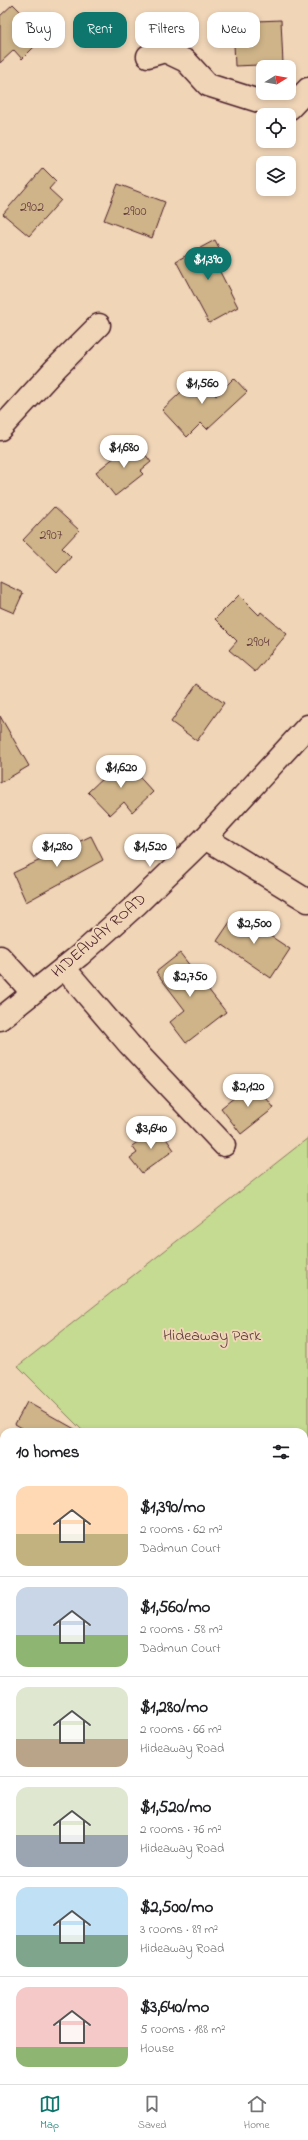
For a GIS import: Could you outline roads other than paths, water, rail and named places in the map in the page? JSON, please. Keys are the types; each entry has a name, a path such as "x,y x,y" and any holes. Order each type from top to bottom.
{"street":[{"path":"148,56 164,51 186,61 208,85 290,108 308,89"},
{"path":"0,429 56,368 99,325"},
{"name":"HIDEAWAY ROAD","path":"0,1018 64,968 136,905 205,838 308,726"},
{"path":"205,838 308,901"},
{"path":"0,957 32,992"},
{"path":"64,968 129,1044 224,1145"}],"park label":[{"name":"Hideaway Park","path":"212,1336"}]}
